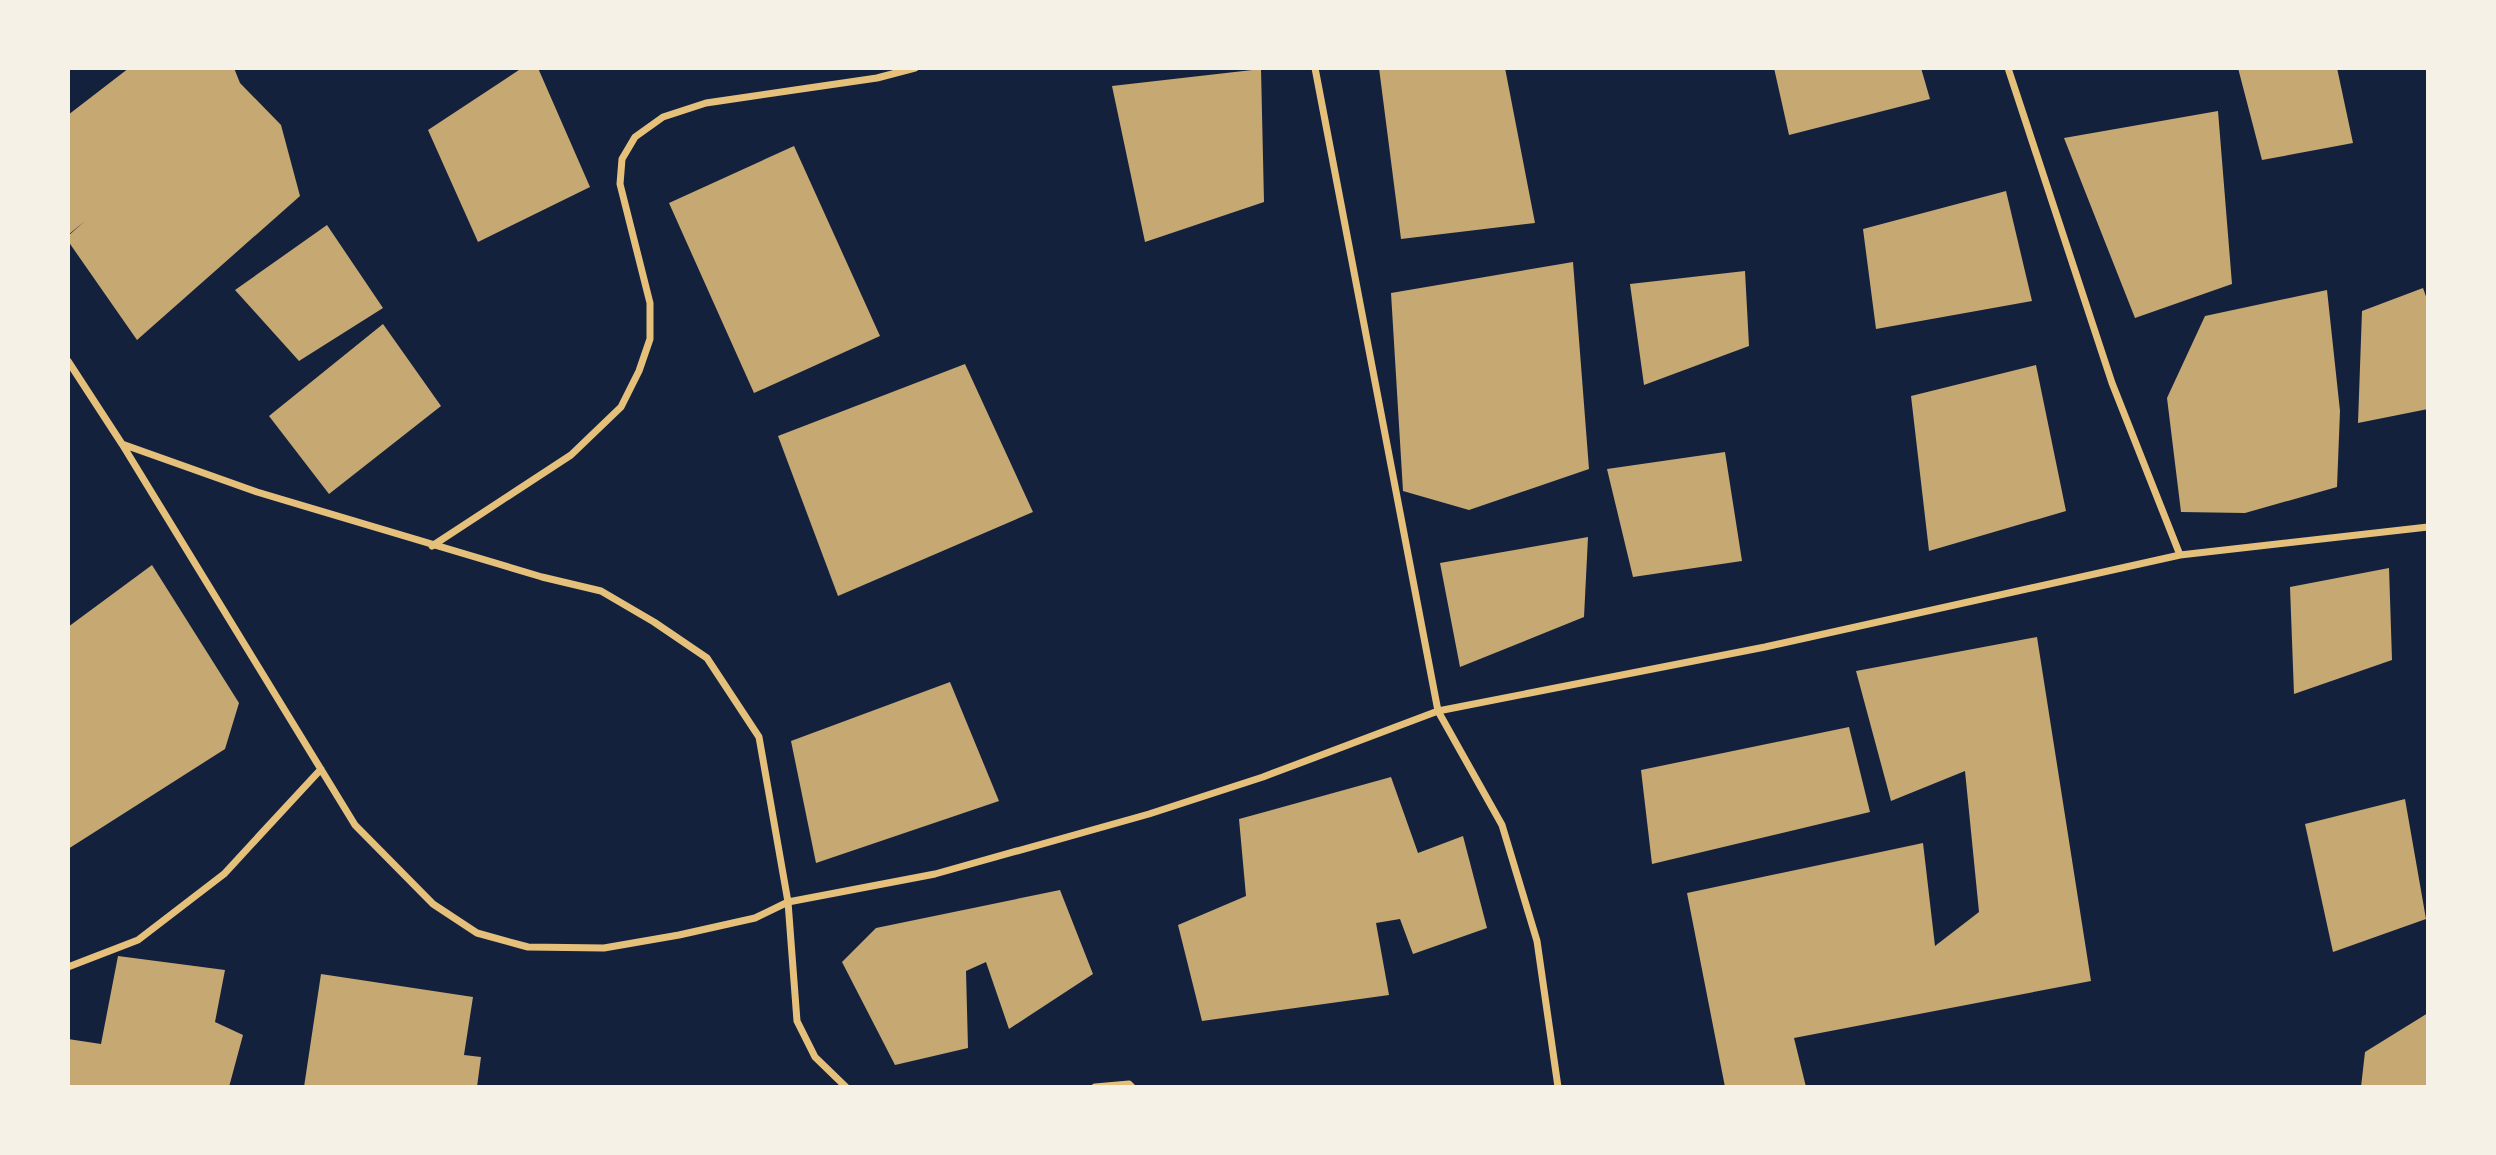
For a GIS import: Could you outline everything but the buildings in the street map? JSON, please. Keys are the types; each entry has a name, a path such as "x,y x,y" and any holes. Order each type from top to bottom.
{"street":[{"path":"875,68 877,78"},
{"path":"432,546 571,455 621,407 639,371 650,339 650,303 620,184 622,159 635,137 663,117 706,103 877,78 915,68"},
{"path":"1315,68 1438,711 1503,825 1537,940 1558,1087"},
{"path":"2008,68 2112,383 2180,555"},
{"path":"68,361 122,444 355,825 433,904 477,933 528,947 604,948 679,935 755,918 788,902 935,874 1149,814 1263,776 1438,711 1765,647 2180,555 2428,527"},
{"path":"122,444 257,492 432,546 601,591 654,622 707,658 759,737 788,902 797,1021 815,1057 846,1087"},
{"path":"68,967 138,940 224,874 321,769"},
{"path":"1095,1087 1129,1084 1132,1087"}]}
